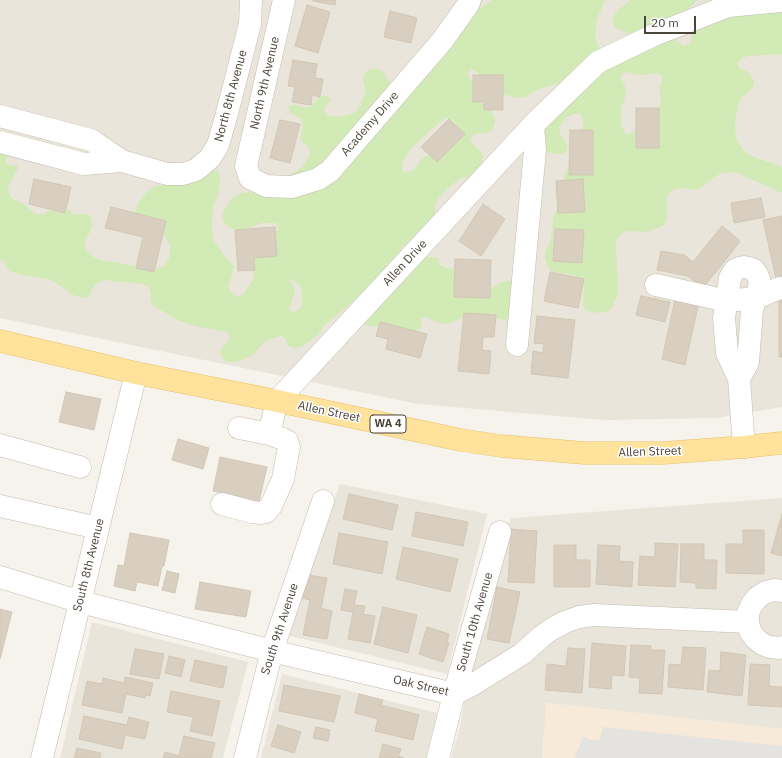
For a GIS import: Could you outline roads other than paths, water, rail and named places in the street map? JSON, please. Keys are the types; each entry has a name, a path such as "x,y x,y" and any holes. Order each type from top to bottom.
{"main road":[{"name":"Allen Street","path":"0,341 136,373 461,440 508,447 584,453 632,454 663,453 782,443"}],"street":[{"name":"North 8th Avenue","path":"122,161 167,174 183,174 196,170 210,158 218,145 226,117 250,24 251,0"},
{"name":"North 9th Avenue","path":"246,166 284,0"},
{"name":"Academy Drive","path":"246,166 250,178 266,186 292,186 318,179 330,171 442,41 470,0"},
{"name":"Allen Drive","path":"276,401 533,125 598,62 654,35 728,6 782,1"},
{"path":"0,116 91,140 122,161"},
{"path":"517,345 535,150 533,125"},
{"path":"0,142 84,164 122,161"},
{"path":"739,379 748,362 752,310 760,284 754,270 744,267 735,270 730,278 724,318 726,353 739,379 744,447"},
{"path":"656,285 726,301 756,298 780,288"},
{"name":"South 8th Avenue","path":"42,758 136,373"},
{"path":"269,434 276,401"},
{"path":"222,504 252,512 266,512 271,506 283,479 289,446 287,441 283,438 269,434 239,428"},
{"path":"0,445 80,467"},
{"name":"South 9th Avenue","path":"244,758 272,651 323,501"},
{"path":"0,506 98,528"},
{"name":"South 10th Avenue","path":"438,758 454,694 500,532"},
{"name":"Oak Street","path":"0,577 80,602 272,651 454,694 472,685 522,654 552,629 579,617 594,615 748,622"},
{"path":"782,591 775,590 766,592 758,597 752,604 748,613 750,631 755,638 762,644 770,647 782,647"}]}
